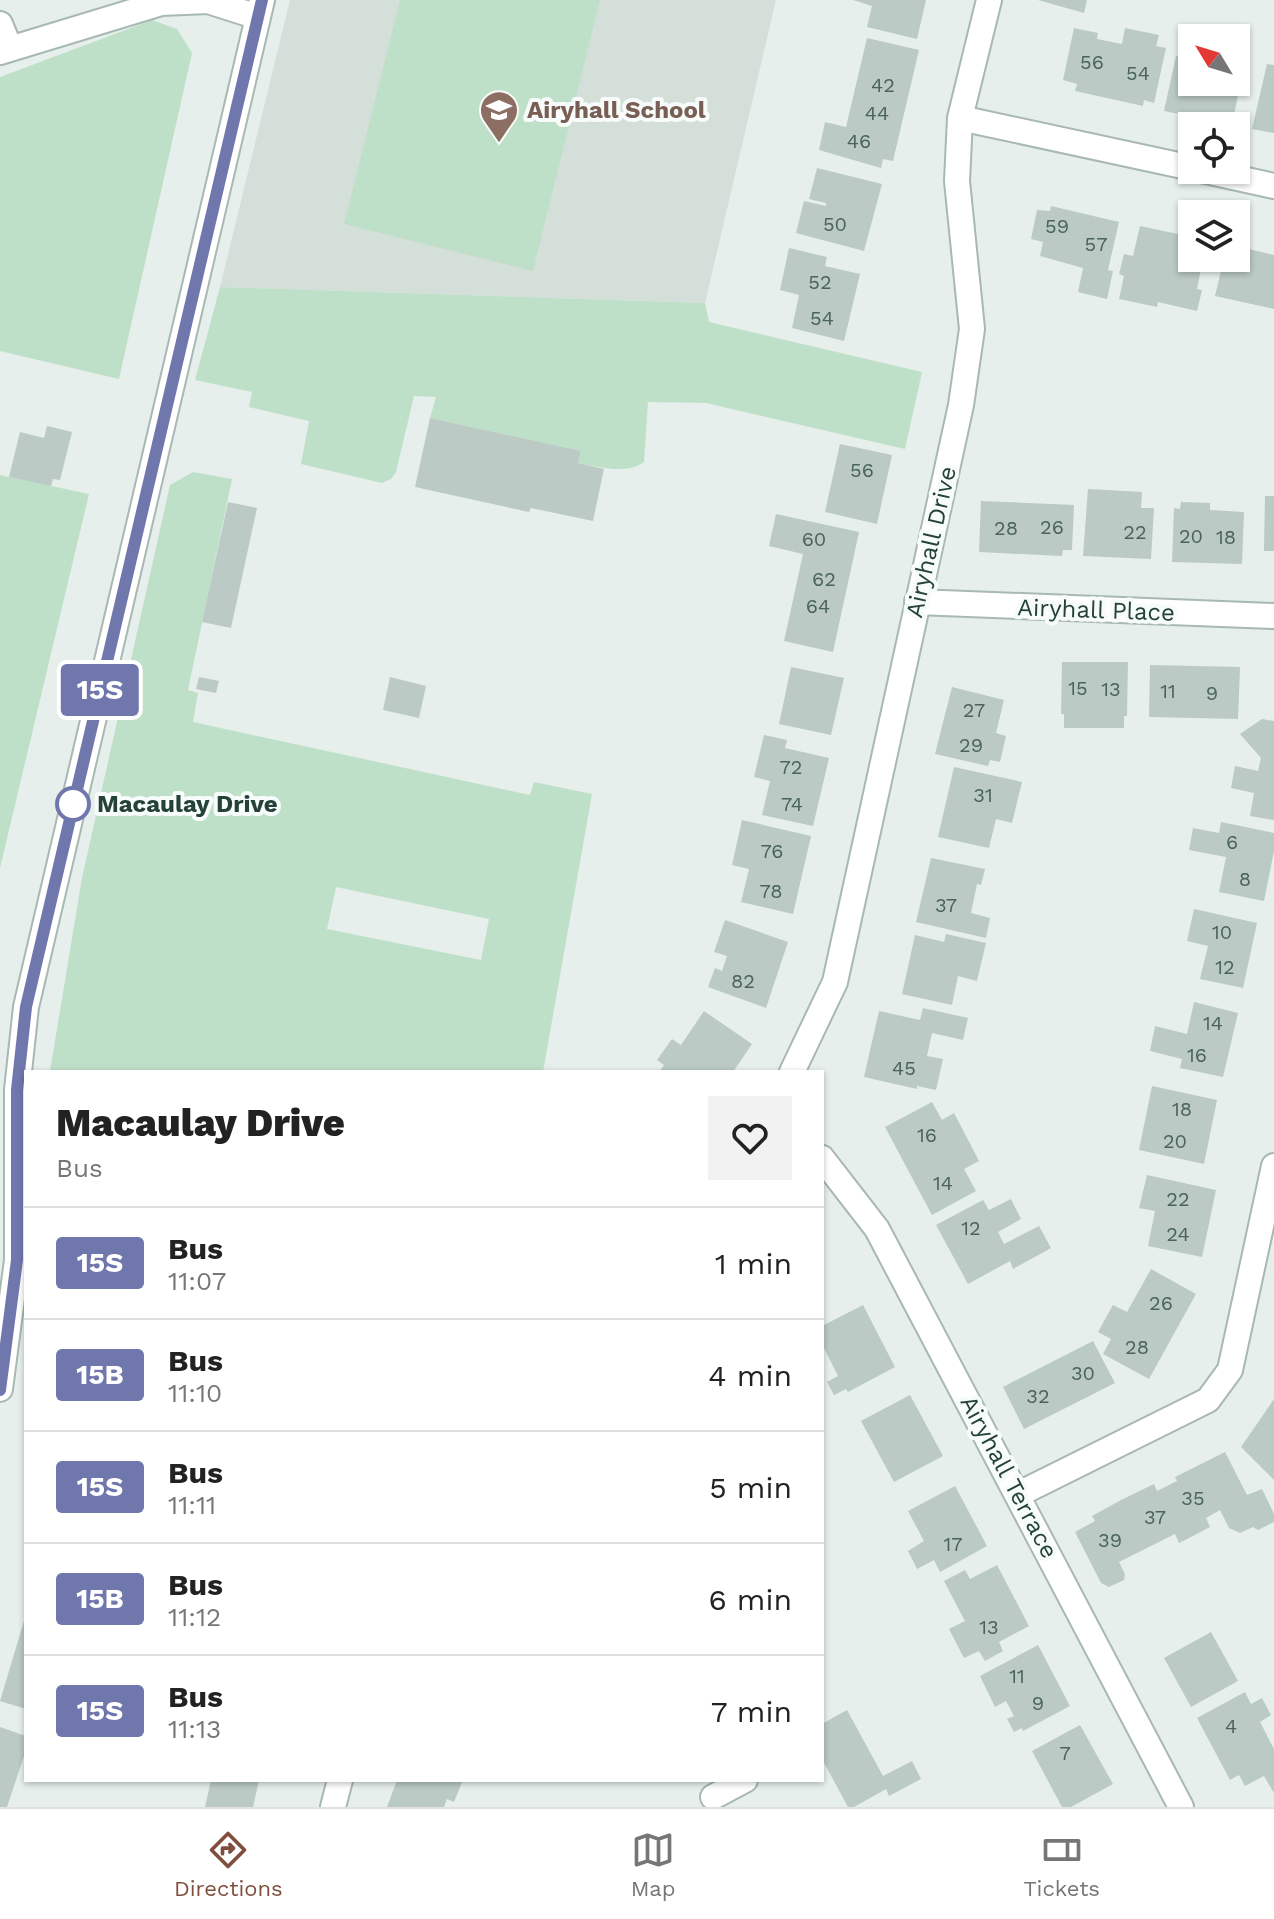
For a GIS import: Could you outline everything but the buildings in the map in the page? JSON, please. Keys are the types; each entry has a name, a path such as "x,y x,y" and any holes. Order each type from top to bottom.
{"street":[{"name":"Airyhall Drive","path":"793,1070 835,982 961,405 972,329 957,181 960,118 989,0"},
{"path":"0,24 5,50 161,3 208,1 260,9 26,1007 17,1090 17,1260 0,1389"},
{"path":"960,118 1178,165"},
{"path":"1250,181 1274,186"},
{"name":"Airyhall Place","path":"917,602 1274,616"},
{"name":"Airyhall Terrace","path":"824,1161 877,1229 1181,1807"},
{"path":"1019,1494 1208,1400 1230,1370 1274,1166"},
{"path":"333,1807 339,1782"},
{"path":"713,1797 741,1782"}],"shaded area":[{"name":"Airyhall School","path":"290,0 776,0 705,303 220,287"}],"green space":[{"path":"400,0 600,0 533,271 344,224"},
{"path":"152,20 177,29 192,53 119,379 0,351 0,77"},
{"path":"220,287 705,303 709,322 922,372 905,449 706,403 648,402 644,462 621,469 578,463 580,451 430,418 436,397 414,396 396,472 391,479 382,483 301,464 309,421 249,407 252,392 195,380"},
{"path":"193,472 232,479 188,690 198,693 193,722 530,795 534,782 592,794 543,1070 50,1070 82,878 170,485","holes":["336,887 489,919 481,960 327,929"]},
{"path":"0,475 89,494 0,868"}],"bus line":[{"name":"15S","path":"0,1390 17,1260 17,1090 26,1007 262,0"}],"place":[{"name":"Airyhall School","path":"499,144"},
{"name":"Macaulay Drive","path":"73,804"}]}
